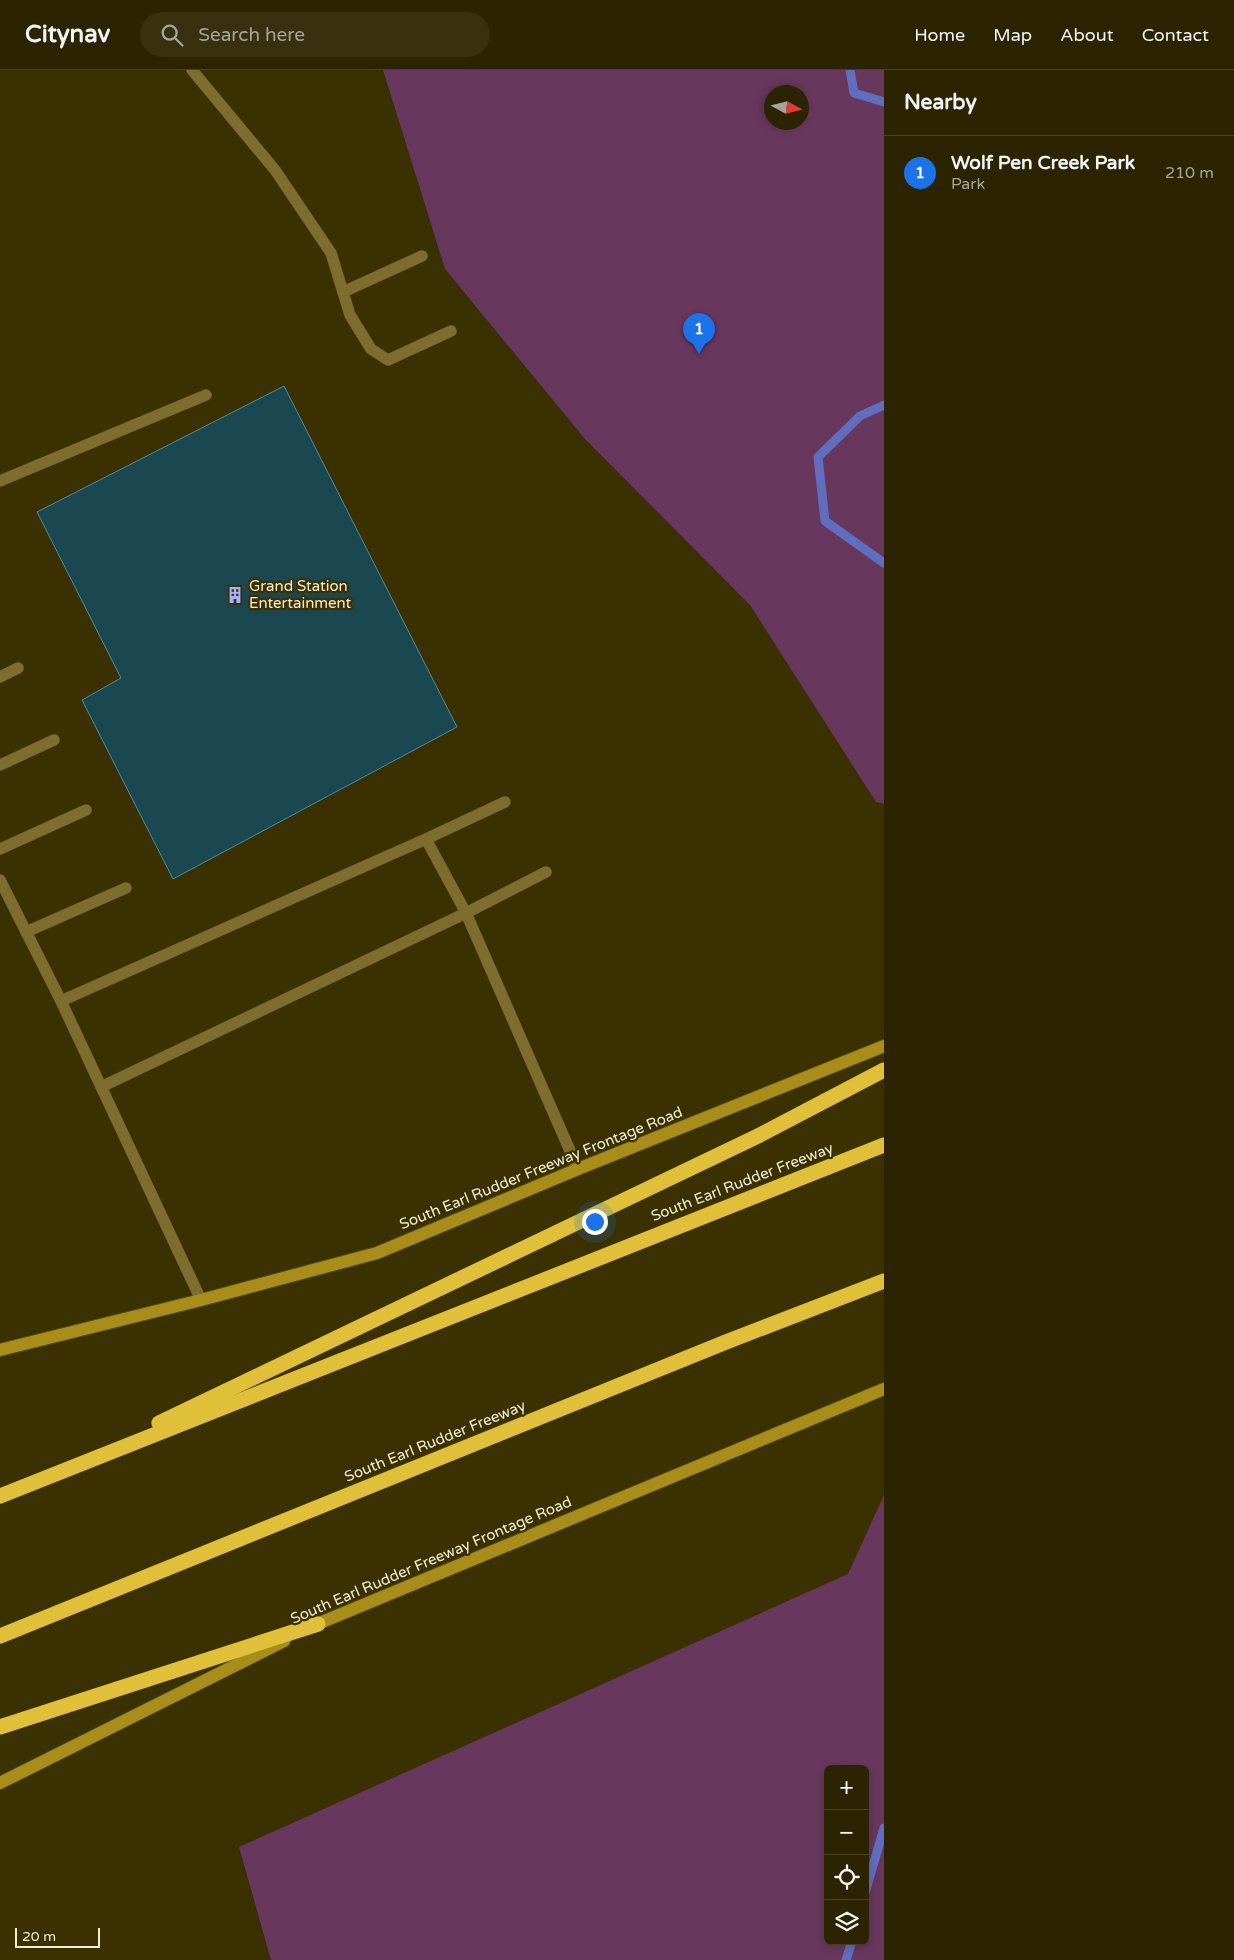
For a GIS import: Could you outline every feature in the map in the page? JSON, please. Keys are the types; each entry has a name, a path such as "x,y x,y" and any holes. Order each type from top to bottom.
{"highway":[{"path":"38,1480 749,1140 884,1070"},
{"name":"South Earl Rudder Freeway","path":"0,1496 884,1146"},
{"name":"South Earl Rudder Freeway","path":"0,1636 726,1342 884,1281"},
{"path":"0,1727 318,1624"}],"main road":[{"name":"South Earl Rudder Freeway Frontage Road","path":"0,1350 201,1300 377,1253 578,1169 884,1046"},
{"name":"South Earl Rudder Freeway Frontage Road","path":"0,1784 318,1624 884,1389"}],"lane":[{"path":"192,70 275,170 331,254 350,315 370,349 388,360 451,331"},
{"path":"343,292 422,256"},
{"path":"0,481 206,395"},
{"path":"0,677 18,668"},
{"path":"0,765 54,740"},
{"path":"61,1001 505,802"},
{"path":"0,849 86,810"},
{"path":"426,839 466,913 578,1169"},
{"path":"101,1086 466,913 546,872"},
{"path":"0,880 61,1001 201,1300"},
{"path":"26,932 126,888"}],"shaded area":[{"path":"383,70 884,70 884,804 876,802 750,605 585,439 445,269"},
{"path":"884,1495 884,1960 271,1960 239,1847 848,1574"}],"building":[{"name":"Grand Station Entertainment","path":"284,386 457,727 173,879 82,700 121,678 37,512"}],"waterway":[{"path":"850,70 854,93 884,102"},
{"path":"884,405 860,416 818,457 825,521 884,563"},
{"path":"869,1879 884,1828"},
{"path":"846,1960 851,1945"}],"place":[{"name":"Wolf Pen Creek Park","path":"699,354"},
{"name":"Grand Station Entertainment","path":"235,595"}]}
